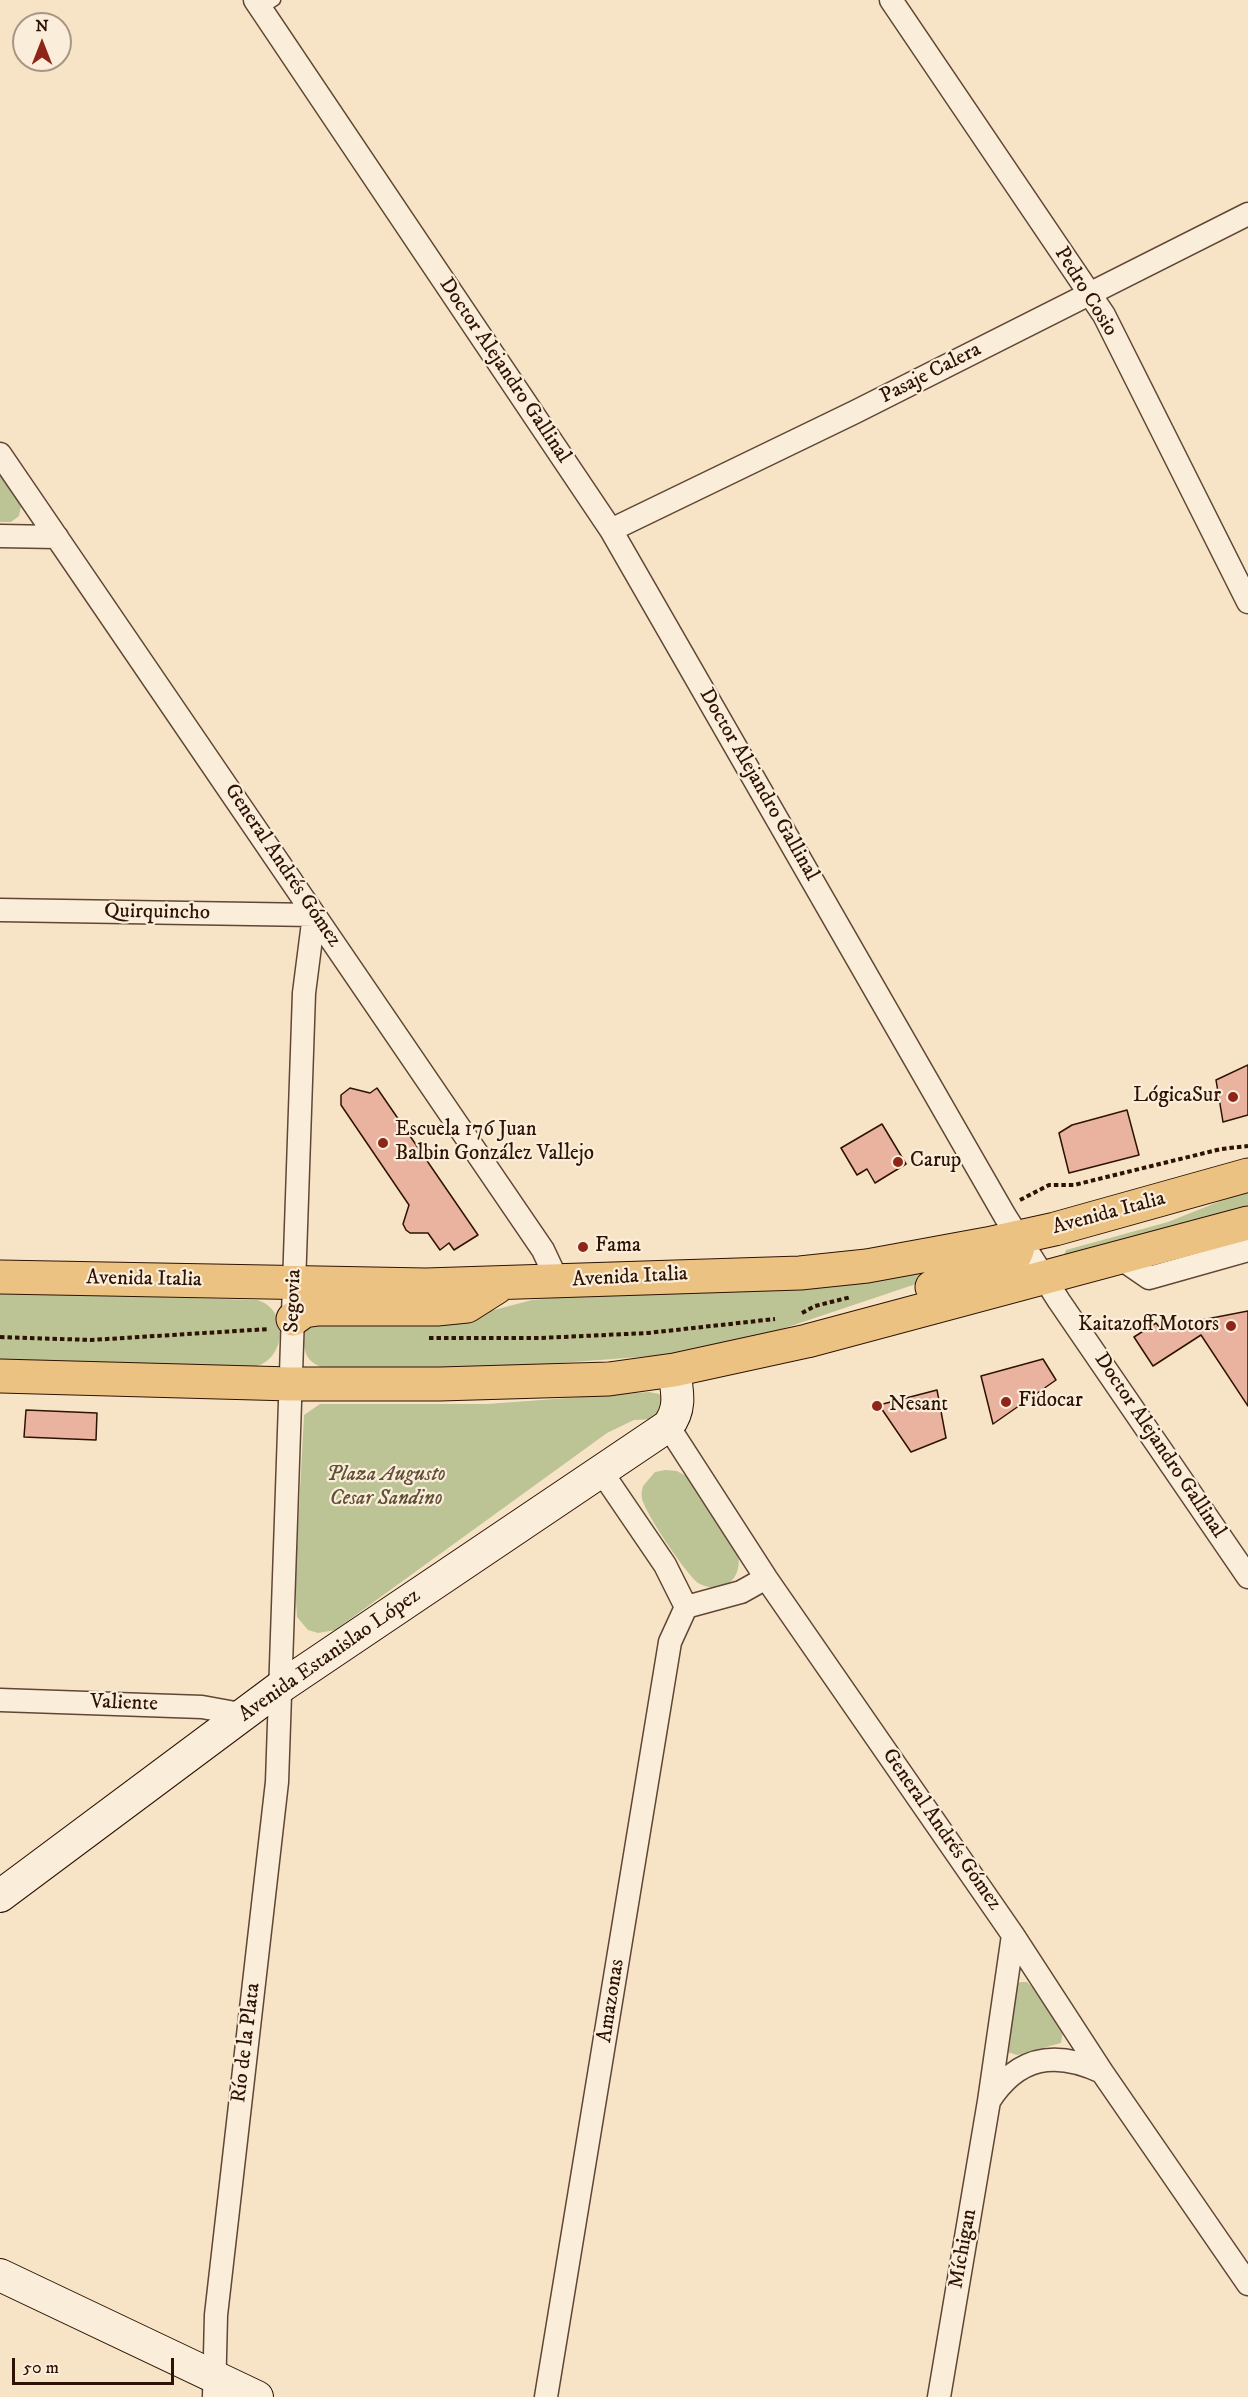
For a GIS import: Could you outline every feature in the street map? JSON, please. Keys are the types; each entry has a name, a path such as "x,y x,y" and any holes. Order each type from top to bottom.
{"main road":[{"name":"Avenida Italia","path":"0,1277 294,1283 504,1283 811,1272 924,1257 1018,1237 1235,1179"},
{"path":"1045,1279 1051,1256 1061,1247 1175,1215 1212,1196 1235,1179"},
{"name":"Avenida Italia","path":"0,1376 291,1384 542,1382 609,1379 674,1370 800,1329 1045,1279 1117,1256 1248,1223"},
{"path":"800,1329 1001,1266 1013,1258 1018,1247 1018,1237"},
{"path":"293,1324 304,1311 318,1309 437,1309 467,1306 504,1283"}],"street":[{"name":"Pedro Cosio","path":"891,0 1104,315 1248,602"},
{"name":"Doctor Alejandro Gallinal","path":"264,3 611,530 1018,1237 1248,1577"},
{"name":"Pasaje Calera","path":"611,530 1089,295 1248,214"},
{"name":"General Andrés Gómez","path":"0,454 543,1250 558,1281"},
{"path":"0,536 57,537"},
{"name":"Quirquincho","path":"0,910 314,915"},
{"name":"Segovia","path":"279,1688 304,993 314,915"},
{"name":"Avenida Italia","path":"1117,1256 1149,1278 1248,1250"},
{"path":"668,1426 675,1417 678,1405 674,1370"},
{"name":"General Andrés Gómez","path":"668,1426 766,1578 1013,1935 1102,2072 1248,2284"},
{"name":"Avenida Estanislao López","path":"0,1896 246,1715 279,1688 668,1426"},
{"path":"601,1471 665,1564 686,1607 741,1592 766,1578"},
{"name":"Amazonas","path":"546,2397 670,1642 686,1607"},
{"name":"Río de la Plata","path":"214,2387 216,2315 277,1782 279,1688"},
{"name":"Valiente","path":"0,1700 202,1707 246,1715"},
{"name":"Míchigan","path":"939,2397 989,2101 1013,1935"},
{"name":"Míchigan","path":"989,2101 1010,2074 1023,2066 1040,2061 1074,2061 1102,2072"},
{"path":"0,2275 214,2387 257,2397"}],"path":[{"path":"1010,1204 1049,1185 1074,1185 1221,1149 1248,1146"},
{"path":"800,1329 815,1305 860,1295"},
{"path":"421,1338 540,1338 648,1333 747,1320 782,1318"},
{"path":"0,1337 90,1340 259,1329 293,1324"}],"green space":[{"path":"0,475 21,506 19,516 11,522 0,522"},
{"path":"1248,1190 1248,1206 1064,1255 1066,1250 1168,1222"},
{"path":"967,1261 922,1282 770,1333 666,1355 494,1368 330,1369 310,1360 304,1343 306,1327 310,1323 471,1316 532,1300"},
{"path":"0,1292 257,1300 268,1305 275,1313 280,1335 273,1355 264,1363 253,1367 0,1361"},
{"name":"Plaza Augusto Cesar Sandino","path":"649,1392 659,1394 665,1399 657,1419 634,1420 607,1433 335,1630 318,1633 308,1630 297,1617 295,1585 304,1415 320,1404 487,1404"},
{"path":"677,1471 686,1476 736,1547 739,1566 732,1580 726,1585 710,1587 695,1580 647,1511 642,1498 643,1486 655,1472"},
{"path":"1027,1982 1032,1987 1063,2031 1061,2043 1017,2055 1007,2052 1016,1984"}],"building":[{"name":"LógicaSur","path":"1248,1065 1248,1115 1223,1122 1216,1080"},
{"path":"350,1088 370,1093 377,1088 478,1235 454,1250 449,1243 440,1250 428,1233 410,1233 406,1230 403,1224 409,1205 341,1105 341,1095"},
{"path":"1127,1110 1139,1155 1069,1173 1059,1133 1072,1125"},
{"path":"882,1124 906,1164 875,1183 867,1169 857,1175 841,1148"},
{"path":"1248,1311 1248,1406 1201,1335 1153,1366 1134,1337 1156,1323 1160,1328"},
{"name":"Fidocar","path":"1043,1359 1056,1380 993,1424 981,1376"},
{"path":"937,1390 946,1438 911,1452 879,1405"},
{"path":"26,1410 97,1413 96,1440 24,1437"}],"place":[{"name":"LógicaSur","path":"1233,1097"},
{"name":"Escuela 176 Juan Balbin González Vallejo","path":"383,1143"},
{"name":"Carup","path":"898,1162"},
{"name":"Fama","path":"583,1247"},
{"name":"Kaitazoff Motors","path":"1231,1326"},
{"name":"Fidocar","path":"1006,1402"},
{"name":"Nesant","path":"877,1406"}]}
